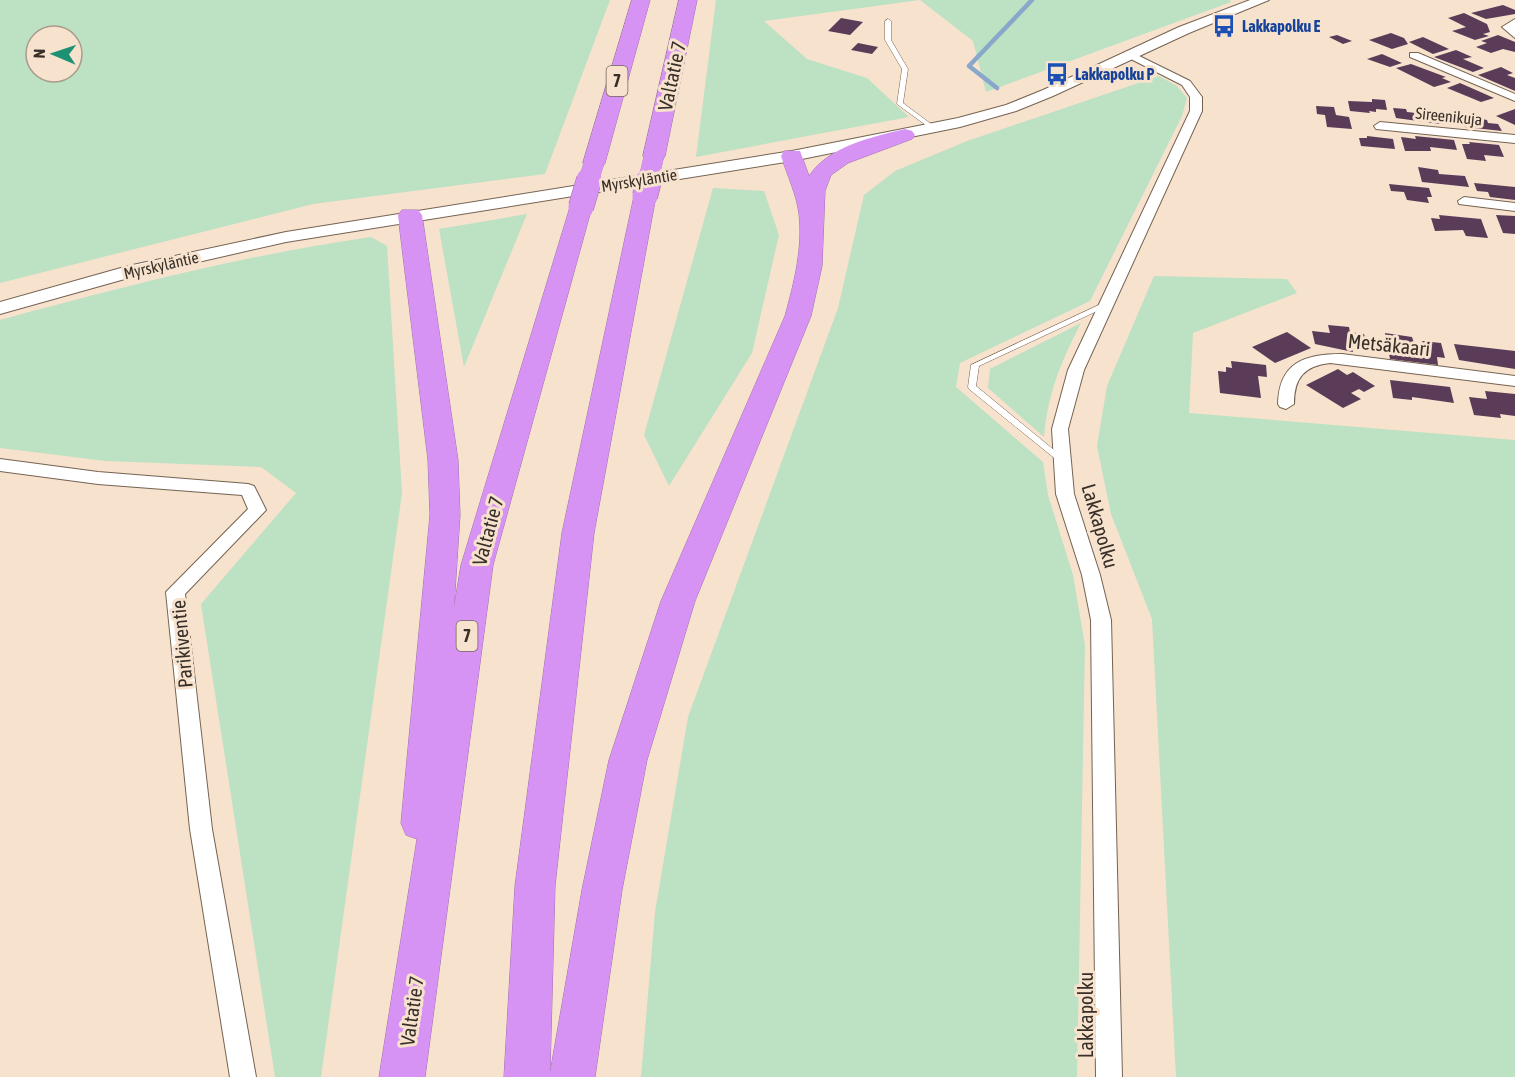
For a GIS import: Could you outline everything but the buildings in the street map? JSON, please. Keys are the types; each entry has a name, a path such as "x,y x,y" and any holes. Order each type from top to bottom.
{"highway":[{"name":"Valtatie 7","path":"402,1077 477,565 641,0"},
{"name":"Valtatie 7","path":"526,1077 535,886 578,533 645,196 688,0"},
{"path":"572,1077 600,902 628,760 678,601 798,316 809,269 810,210 816,180 832,164 905,135"},
{"path":"792,156 810,210"},
{"path":"410,215 441,449 446,515 419,825 415,989"}],"street":[{"name":"Myrskyläntie","path":"0,308 151,267 286,237 410,215 792,156 905,135 1011,108 1129,54 1262,0"},
{"path":"1515,22 1507,27 1515,35"},
{"name":"Lakkapolku","path":"1108,1077 1109,954 1101,620 1091,575 1065,494 1060,459 1060,429 1077,370 1196,111 1196,97 1186,83 1129,54"},
{"path":"1414,55 1515,98"},
{"name":"Sireenikuja","path":"1380,126 1515,139"},
{"path":"1464,201 1515,207"},
{"name":"Metsäkaari","path":"1286,404 1286,384 1294,372 1307,364 1324,360 1354,361 1515,381"},
{"name":"Parikiventie","path":"0,465 98,478 248,490 257,510 175,592 201,829 243,1077"}],"lane":[{"path":"888,21 888,40 905,69 900,104 933,128"},
{"path":"1060,459 972,387 975,365 1106,305"}],"green space":[{"path":"0,0 610,0 545,174 313,204 0,283"},
{"path":"716,0 920,0 764,21 807,59 867,78 909,117 696,157"},
{"path":"920,0 1230,0 1231,2 986,92 973,41"},
{"path":"1159,76 1177,86 1187,98 1182,116 1090,301 960,363 956,387 1043,462 1048,495 1073,575 1085,645 1077,1077 641,1077 655,912 688,717 838,308 864,195 895,171 967,141"},
{"path":"713,188 764,191 779,235 752,353 669,486 644,435"},
{"path":"527,214 464,367 439,229"},
{"path":"371,237 387,246 402,493 321,1077 275,1077 201,604 296,493 261,467 106,461 0,448 0,320 230,262"},
{"path":"1154,276 1287,279 1297,293 1193,333 1189,413 1515,440 1515,1077 1176,1077 1152,619 1111,514 1097,446 1107,386"},
{"path":"1081,323 1056,378 1044,437 988,388 990,369"}],"waterway":[{"path":"997,88 969,66 1032,0"}],"place":[{"name":"Lakkapolku E","path":"1224,26"},
{"name":"Lakkapolku P","path":"1057,74"}]}
